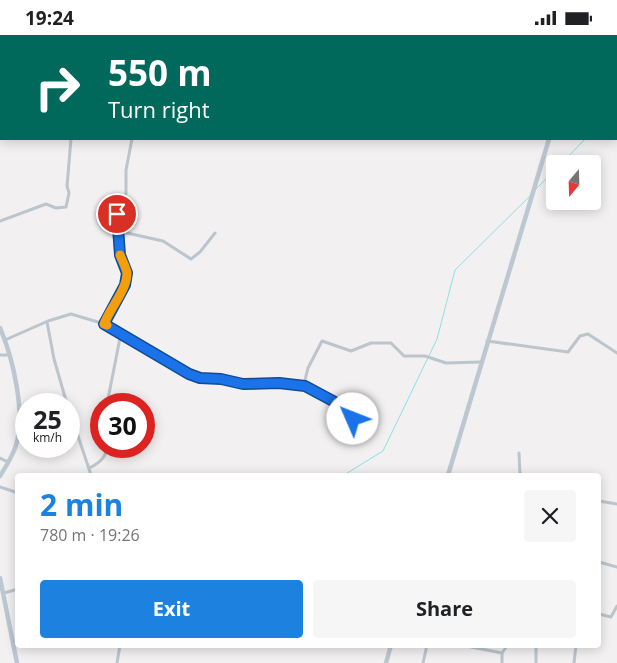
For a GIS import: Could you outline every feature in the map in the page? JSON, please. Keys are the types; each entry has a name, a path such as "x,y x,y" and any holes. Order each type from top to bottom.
{"main road":[{"path":"449,473 549,140"},
{"path":"0,328 9,355 19,422 16,445 0,476"},
{"path":"0,578 17,663"},
{"path":"386,663 391,648"}],"street":[{"path":"0,221 46,204 56,208 66,207 71,140"},
{"path":"104,324 125,285 127,273 120,255 117,214 126,194 128,182 126,170 131,140"},
{"path":"118,231 163,241 192,259 215,233"},
{"path":"5,341 47,321 71,314 104,324 189,374 200,378 221,379 251,385 279,383 305,386 333,401 354,416 349,429 342,437"},
{"path":"47,321 54,359 64,393"},
{"path":"109,393 121,333"},
{"path":"487,341 568,352 580,336 588,334 617,353"},
{"path":"305,386 308,368 318,347 324,340 351,351 371,343 386,343 394,345 404,356 425,356 446,363 481,362"},
{"path":"0,355 9,355"},
{"path":"80,441 90,473"},
{"path":"520,453 520,473"},
{"path":"0,458 8,462"},
{"path":"89,468 99,463 102,458"},
{"path":"0,487 15,492"},
{"path":"601,501 617,504"},
{"path":"601,563 617,567"},
{"path":"4,593 15,590"},
{"path":"601,614 611,617 617,606"},
{"path":"117,663 120,648"},
{"path":"423,663 426,648"},
{"path":"476,648 502,653"},
{"path":"502,663 502,653 506,648"},
{"path":"536,648 536,663"},
{"path":"574,663 576,648"}],"waterway":[{"path":"570,155 584,140"},
{"path":"536,189 546,179"},
{"path":"347,473 383,451 437,339 455,270 530,196"}],"slow traffic":[{"path":"107,325 104,324 108,313 125,285 127,273 120,255"}],"route":[{"path":"117,214 120,255 127,273 125,285 108,313 104,324 189,374 200,378 229,380 243,384 279,383 305,386 351,413 354,416 353,419"}]}
